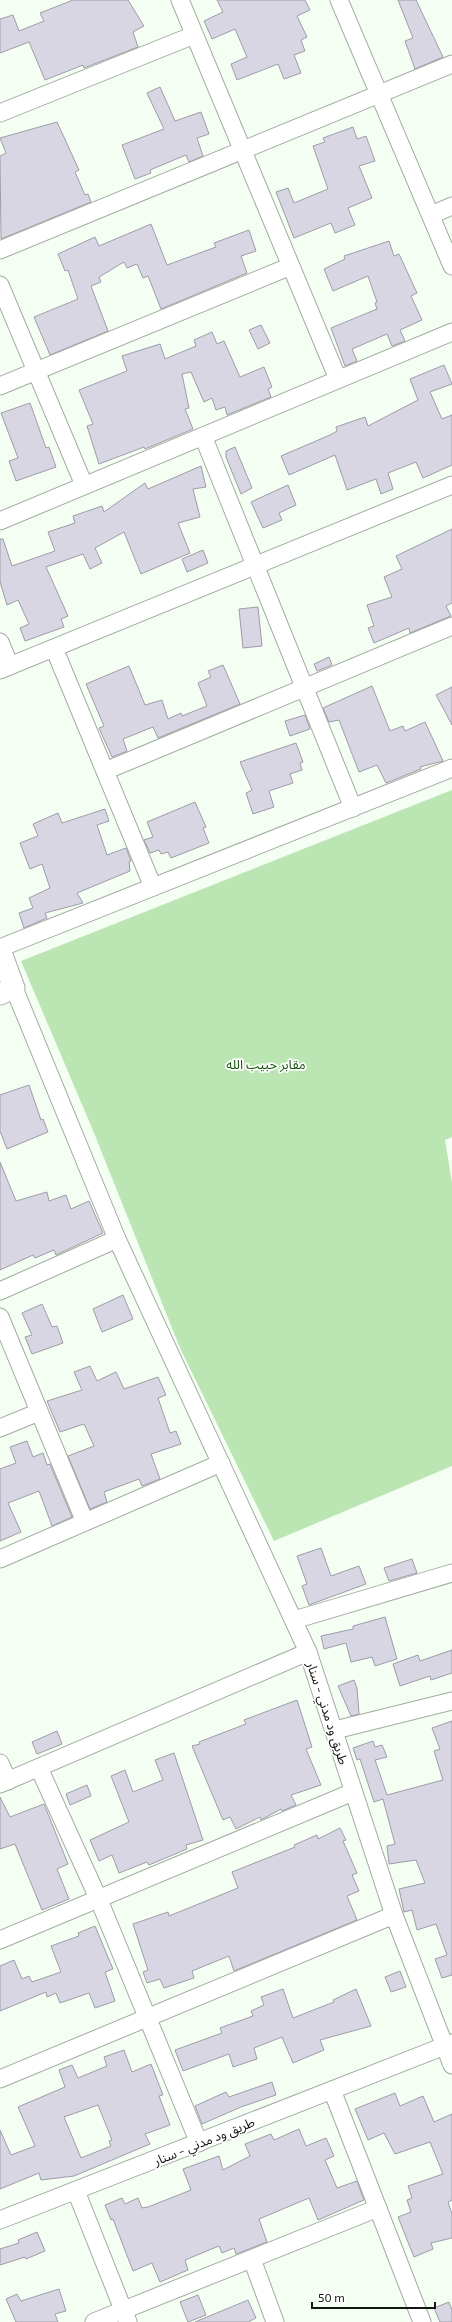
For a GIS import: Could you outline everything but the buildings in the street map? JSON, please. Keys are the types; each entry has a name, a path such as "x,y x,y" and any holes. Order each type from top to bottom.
{"street":[{"path":"180,0 244,150 338,379"},
{"path":"339,0 380,93 452,266"},
{"path":"0,113 194,35"},
{"path":"0,250 452,64"},
{"path":"430,215 452,206"},
{"path":"0,386 291,266"},
{"path":"0,285 84,485"},
{"path":"0,521 452,332"},
{"path":"203,436 353,808"},
{"path":"0,642 5,668 452,485"},
{"path":"105,771 452,626"},
{"path":"54,648 153,887"},
{"path":"308,1652 117,1239 6,981 0,949 452,768"},
{"path":"0,1291 117,1239"},
{"path":"0,1317 38,1412 85,1522"},
{"path":"0,1428 38,1412"},
{"path":"0,1559 221,1463"},
{"path":"294,1620 452,1572"},
{"name":"طريق ود مدني - سنار","path":"4,1783 308,1652 335,1730 353,1792 394,1915 448,2044 452,2065"},
{"path":"335,1730 452,1701"},
{"path":"0,1763 4,1783"},
{"path":"39,1768 99,1900 146,2018 199,2143"},
{"path":"0,1940 99,1900 353,1792"},
{"path":"0,2079 394,1915"},
{"name":"طريق ود مدني - سنار","path":"0,2220 76,2192 448,2044"},
{"path":"332,2090 422,2322"},
{"path":"76,2192 126,2316"},
{"path":"94,2322 126,2316 252,2259 378,2208"},
{"path":"252,2259 275,2322"}],"green space":[{"name":"مقابر حبيب الله","path":"452,790 452,1137 445,1140 452,1183 452,1466 274,1541 180,1348 92,1128 21,961"}]}
